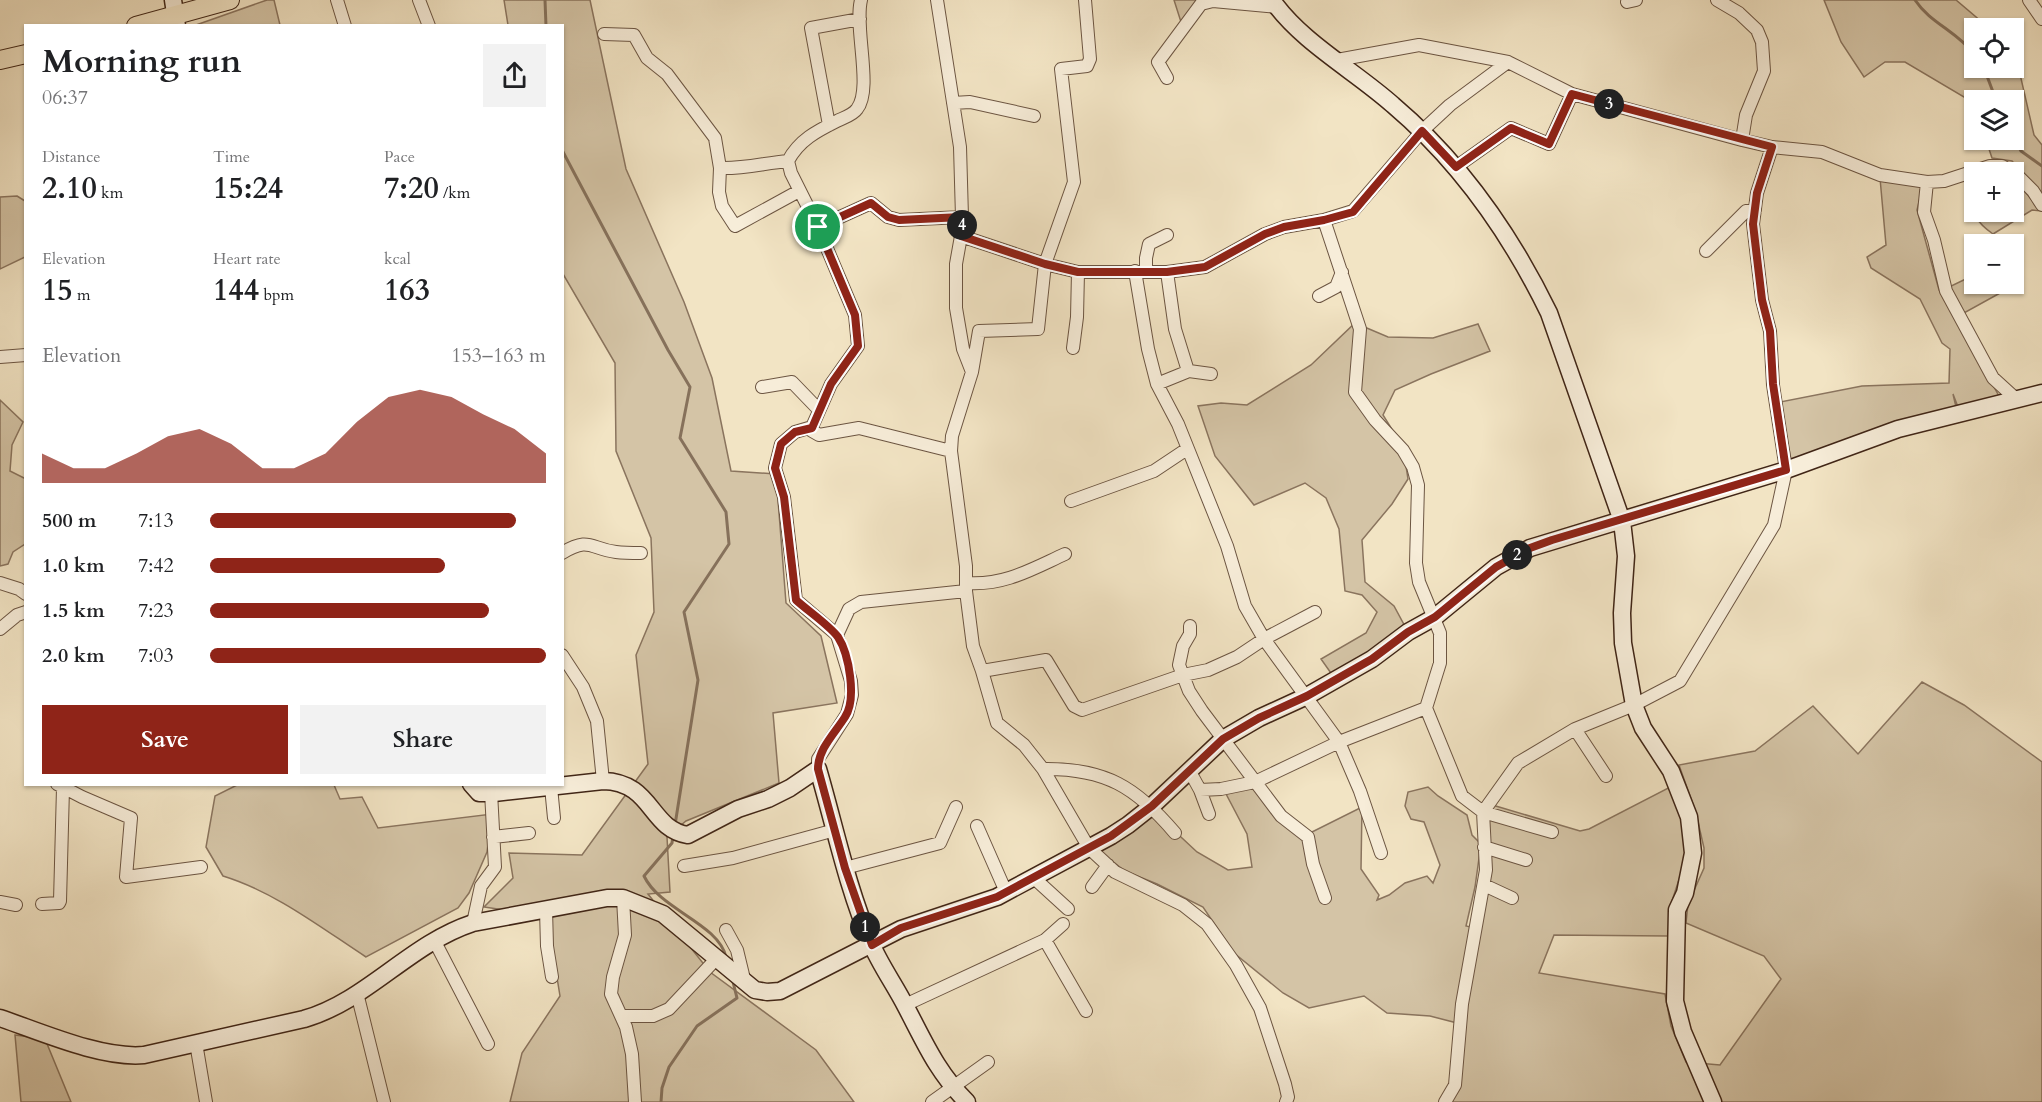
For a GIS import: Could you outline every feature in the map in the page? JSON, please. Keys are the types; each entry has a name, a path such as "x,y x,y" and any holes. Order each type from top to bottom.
{"main road":[{"path":"142,24 230,0"},
{"path":"0,60 24,54"}],"street":[{"path":"337,0 344,24"},
{"path":"419,0 428,24"},
{"path":"812,428 831,384 858,346 855,315 818,227 791,173 789,161 813,132 856,111 862,100 863,73 859,35 861,0"},
{"path":"937,0 960,147 962,217 956,264 956,308 963,349 972,372"},
{"path":"1085,0 1090,59 1086,66 1061,69 1074,182 1045,264 1038,329 980,331 972,372 952,436 951,451 966,566 966,587 973,646 997,723 1024,745 1043,769 1089,848 1115,872 1183,905 1207,924 1236,965 1260,1008 1285,1084 1288,1097 1286,1102"},
{"path":"2029,0 2042,19"},
{"path":"1167,78 1158,62 1201,4 1206,1 1275,4 1295,26 1422,131 1456,167 1498,225 1537,288 1549,313 1622,521 1626,556 1622,613 1623,643 1634,705 1643,728 1671,771 1689,817 1693,853 1685,893 1677,910 1675,1001 1683,1032 1713,1102"},
{"path":"1722,1 1757,30 1762,42 1764,71 1746,115 1742,140"},
{"path":"829,125 811,28 860,19"},
{"path":"604,34 634,35 647,58 667,74 716,138 722,206 735,226 799,191"},
{"path":"1337,60 1419,45 1508,62 1572,94 1772,147 1822,152 1880,175 1927,182 1944,182 1990,166 2002,166 2016,174 2033,191 2042,205"},
{"path":"961,236 1045,264 1078,272 1167,272 1205,267 1265,234 1284,227 1353,212 1422,131 1450,105 1508,62"},
{"path":"1456,167 1511,128 1549,144 1572,94"},
{"path":"953,103 970,102 1034,116"},
{"path":"1444,1102 1455,1084 1462,1004 1484,885 1486,870 1483,812 1518,763 1575,729 1634,705 1680,681 1774,525 1786,470 1773,384 1770,331 1762,300 1753,224 1757,193 1772,147"},
{"path":"720,168 740,169 789,161"},
{"path":"1927,182 1924,212 1934,240 1946,291 1993,378 2016,399"},
{"path":"818,227 871,203 888,217 899,220 962,217"},
{"path":"1706,250 1709,250 1746,211 1755,210"},
{"path":"1324,220 1360,329 1355,392 1375,420 1403,450 1413,467 1418,485 1416,563 1419,582 1440,633 1440,663 1426,708 1462,796 1483,812 1552,832"},
{"path":"1167,235 1149,244 1141,271 1148,349 1157,384 1178,424 1227,546 1245,606 1264,639 1339,741 1360,791 1381,853"},
{"path":"1072,348 1077,317 1078,272"},
{"path":"1167,272 1175,329 1188,371"},
{"path":"1319,296 1329,293 1336,287 1342,272"},
{"path":"0,357 24,355"},
{"path":"1157,384 1188,371 1211,374"},
{"path":"762,387 792,382 819,411"},
{"path":"0,1018 116,1055 144,1055 328,1011 434,940 473,923 607,898 623,898 663,914 755,990 780,991 901,928 979,904 1006,892 1128,825 1152,806 1223,739 1259,718 1307,696 1372,659 1408,632 1435,617 1496,567 1530,548 1786,470 1899,429 2042,393"},
{"path":"812,428 812,431 819,435 858,428 951,451"},
{"path":"812,428 795,432 781,444 775,468 784,497 796,600 837,635 851,681 852,695 847,714 818,759 818,769 845,868 872,945 933,1061 967,1102"},
{"path":"1071,501 1154,471 1187,449"},
{"path":"564,552 577,544 592,544 615,552 640,553"},
{"path":"837,635 849,609 861,602 1009,579 1065,554"},
{"path":"0,584 24,593"},
{"path":"982,671 1047,660 1074,706 1082,710 1183,675 1208,670 1237,657 1264,639 1315,612"},
{"path":"0,628 17,615 24,613"},
{"path":"1190,626 1190,634 1183,646 1179,665 1190,691 1281,816 1308,837 1313,864 1325,898"},
{"path":"564,659 583,687 597,721 603,781"},
{"path":"1200,790 1221,789 1255,782 1339,741 1426,708"},
{"path":"1575,729 1606,776"},
{"path":"564,786 603,781 618,783 635,790 669,827 685,835 696,833 738,809 768,799 818,769"},
{"path":"1043,769 1095,773 1133,792 1152,806 1175,833"},
{"path":"1189,770 1209,814"},
{"path":"42,904 59,903 60,901 60,786 131,818 126,877 201,867"},
{"path":"473,786 479,793 560,786"},
{"path":"551,787 554,818"},
{"path":"473,923 481,886 495,867 491,792"},
{"path":"845,868 940,843 956,807"},
{"path":"977,826 1006,892"},
{"path":"684,866 733,858 835,830"},
{"path":"493,837 529,833"},
{"path":"1484,847 1526,860"},
{"path":"1092,887 1108,865"},
{"path":"1034,878 1068,909"},
{"path":"1484,885 1512,898"},
{"path":"623,898 625,935 613,977 611,994 626,1027 632,1054 634,1102"},
{"path":"0,902 16,905"},
{"path":"546,910 547,946 552,977"},
{"path":"905,1005 1046,940 1063,924"},
{"path":"726,930 736,950 740,976"},
{"path":"434,940 488,1044"},
{"path":"1046,940 1086,1011"},
{"path":"621,1016 660,1015 669,1009 719,959"},
{"path":"357,993 384,1102"},
{"path":"196,1043 206,1102"},
{"path":"932,1102 988,1062"}],"shaded area":[{"path":"267,0 274,0 280,24 199,24"},
{"path":"504,0 590,0 626,169 684,302 712,378 731,471 776,474 786,603 821,636 837,703 773,713 779,783 686,821 667,837 670,892 648,894 710,972 816,1050 854,1102 510,1102 522,1053 560,996 547,916 484,907 513,878 509,853 582,855 648,764 636,655 654,612 651,538 616,451 615,363 564,276 564,24 508,24"},
{"path":"1174,0 1198,0 1181,22"},
{"path":"1824,0 1956,0 1977,18 1964,18 1964,78 2021,78 2024,90 1964,90 1964,97 1905,62 1885,62 1864,77 1841,42"},
{"path":"2024,91 2034,135 2042,145 2042,196 2024,175 2024,162 1992,158 1989,150 2024,150"},
{"path":"1880,178 1923,186 1917,210 1939,290 1999,396 1958,407 1953,394 1956,407 1792,465 1780,402 1862,386 1949,383 1950,349 1942,343 1920,299 1871,268 1867,257 1886,245"},
{"path":"2024,190 2041,211 2032,210 2024,215"},
{"path":"17,196 24,200 24,257 0,269 0,197"},
{"path":"1979,222 2012,222 1993,234"},
{"path":"1964,280 1964,294 1998,294 1964,313 1949,287"},
{"path":"1355,323 1388,337 1433,338 1478,324 1490,351 1395,390 1383,415 1403,447 1408,479 1392,504 1362,540 1365,582 1394,606 1408,632 1333,676 1321,659 1366,633 1377,612 1362,595 1345,591 1339,529 1326,498 1305,483 1254,505 1215,456 1198,406 1221,403 1247,405 1311,365"},
{"path":"0,400 23,422 12,445 10,471 24,478 24,545 13,552 8,564 0,566"},
{"path":"1922,682 1964,705 2042,762 2042,1102 1445,1102 1464,1033 1479,908 1480,851 1466,926 1471,927 1461,1024 1430,1016 1387,1013 1364,996 1309,1008 1283,993 1234,953 1203,907 1125,871 1099,851 1153,811 1197,852 1228,870 1252,867 1247,834 1225,792 1257,781 1306,835 1362,807 1361,869 1379,895 1377,900 1389,895 1405,883 1427,876 1433,883 1440,865 1424,822 1411,819 1405,806 1408,792 1428,787 1467,815 1472,835 1480,843 1489,804 1580,831 1589,829 1674,785 1689,849 1672,901 1668,936 1554,935 1539,973 1665,994 1671,1026 1686,1062 1720,1065 1781,979 1764,956 1686,923 1688,904 1704,868 1704,848 1696,813 1679,765 1755,751 1813,706 1858,754"},
{"path":"235,786 334,786 340,799 362,797 378,828 492,814 487,852 469,893 458,908 366,957 279,901 223,876 206,847 215,796"},
{"path":"15,1035 45,1039 71,1102 21,1102"}],"waterway":[{"path":"545,0 546,24"},
{"path":"1915,0 1928,15 1964,43"},
{"path":"1988,78 1992,90"},
{"path":"2020,150 2042,166"},
{"path":"564,154 690,387 680,438 726,512 729,544 684,612 698,680 675,825"},
{"path":"673,835 672,843 644,876 662,898 712,935 721,945 726,957"},
{"path":"661,1102 662,1088 669,1067 697,1026 737,998 732,978"}],"route":[{"path":"1572,94 1772,147 1757,193 1753,224 1762,300 1770,331 1773,384 1786,470 1622,521 1552,540 1513,556 1496,567 1435,617 1408,632 1372,659 1307,696 1235,730 1203,755 1152,806 1111,836 997,897 901,928 872,945 845,868 818,769 818,759 847,714 852,695 851,681 837,635 796,600 784,497 775,468 781,444 795,432 812,428 831,384 858,346 855,315 818,227 871,203 888,217 899,220 962,217 961,236 1045,264 1078,272 1186,271 1205,267 1265,234 1284,227 1353,212 1422,131 1456,167 1511,128 1549,144 1572,94"}]}
